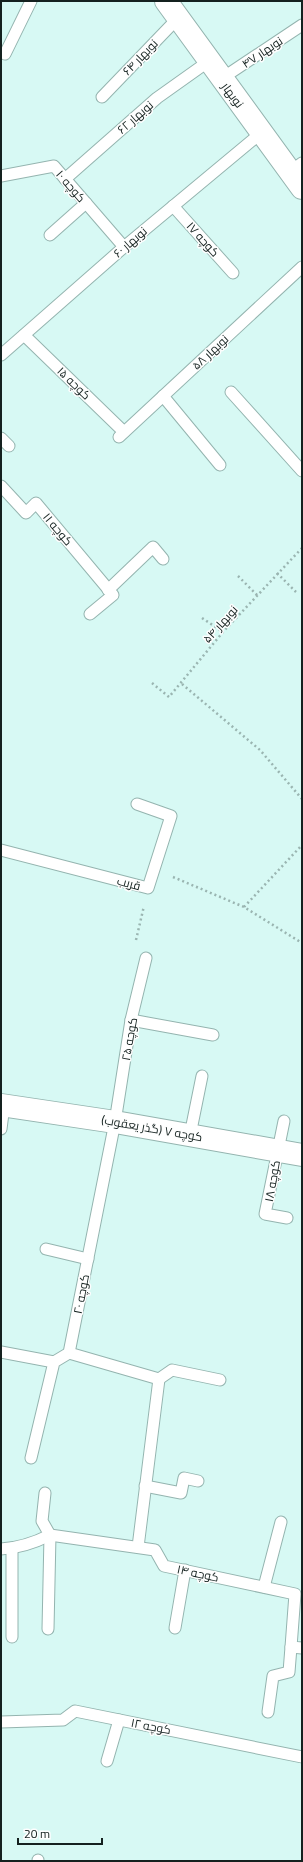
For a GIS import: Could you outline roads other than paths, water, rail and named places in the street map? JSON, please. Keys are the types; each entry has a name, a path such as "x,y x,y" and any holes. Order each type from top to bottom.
{"street":[{"name":"نوبهار","path":"172,9 261,133 298,174"},
{"name":"کوچه ۷ (گذر یعقوب)","path":"3,1105 115,1122 302,1155"}],"lane":[{"path":"5,54 31,1"},
{"name":"نوبهار ۶۴","path":"102,97 172,9"},
{"name":"نوبهار ۴۷","path":"222,79 302,25"},
{"name":"نوبهار ۶۲","path":"65,179 157,98 208,61"},
{"name":"نوبهار ۶۰","path":"1,355 124,247 261,133"},
{"name":"کوچه ۱۰","path":"1,176 54,166 124,247"},
{"path":"50,235 86,203"},
{"name":"کوچه ۱۷","path":"173,206 233,272"},
{"name":"نوبهار ۵۸","path":"121,434 302,267"},
{"name":"کوچه ۱۵","path":"24,335 121,434"},
{"path":"231,392 302,471"},
{"path":"163,396 220,465"},
{"path":"1,438 9,446"},
{"name":"کوچه ۱۱","path":"1,486 26,512 36,503 110,592"},
{"path":"90,614 153,547 163,559"},
{"name":"قریب","path":"1,850 148,888 171,816 137,804"},
{"name":"کوچه ۲۵","path":"115,1122 131,1020 146,958"},
{"path":"131,1020 213,1035"},
{"path":"190,1135 202,1076"},
{"path":"1,1129 3,1105"},
{"path":"277,1150 284,1121"},
{"name":"کوچه ۲۰","path":"69,1353 115,1122"},
{"name":"کوچه ۱۸","path":"277,1150 266,1214 287,1218"},
{"path":"46,1250 88,1260"},
{"path":"1,1352 54,1362 69,1353 159,1380"},
{"path":"31,1458 54,1362"},
{"path":"138,1547 159,1380 172,1370 220,1380"},
{"path":"145,1486 181,1493 184,1478 198,1481"},
{"path":"45,1493 42,1520 50,1535 48,1629"},
{"path":"264,1587 281,1522"},
{"path":"12,1637 6,1549 35,1543 50,1535"},
{"name":"کوچه ۱۴","path":"50,1535 155,1550 164,1566 295,1594 297,1647"},
{"path":"175,1628 185,1570"},
{"path":"268,1712 273,1676 289,1672 297,1647"},
{"name":"کوچه ۱۲","path":"1,1722 63,1720 75,1711 302,1757"},
{"path":"108,1761 119,1720"}]}
